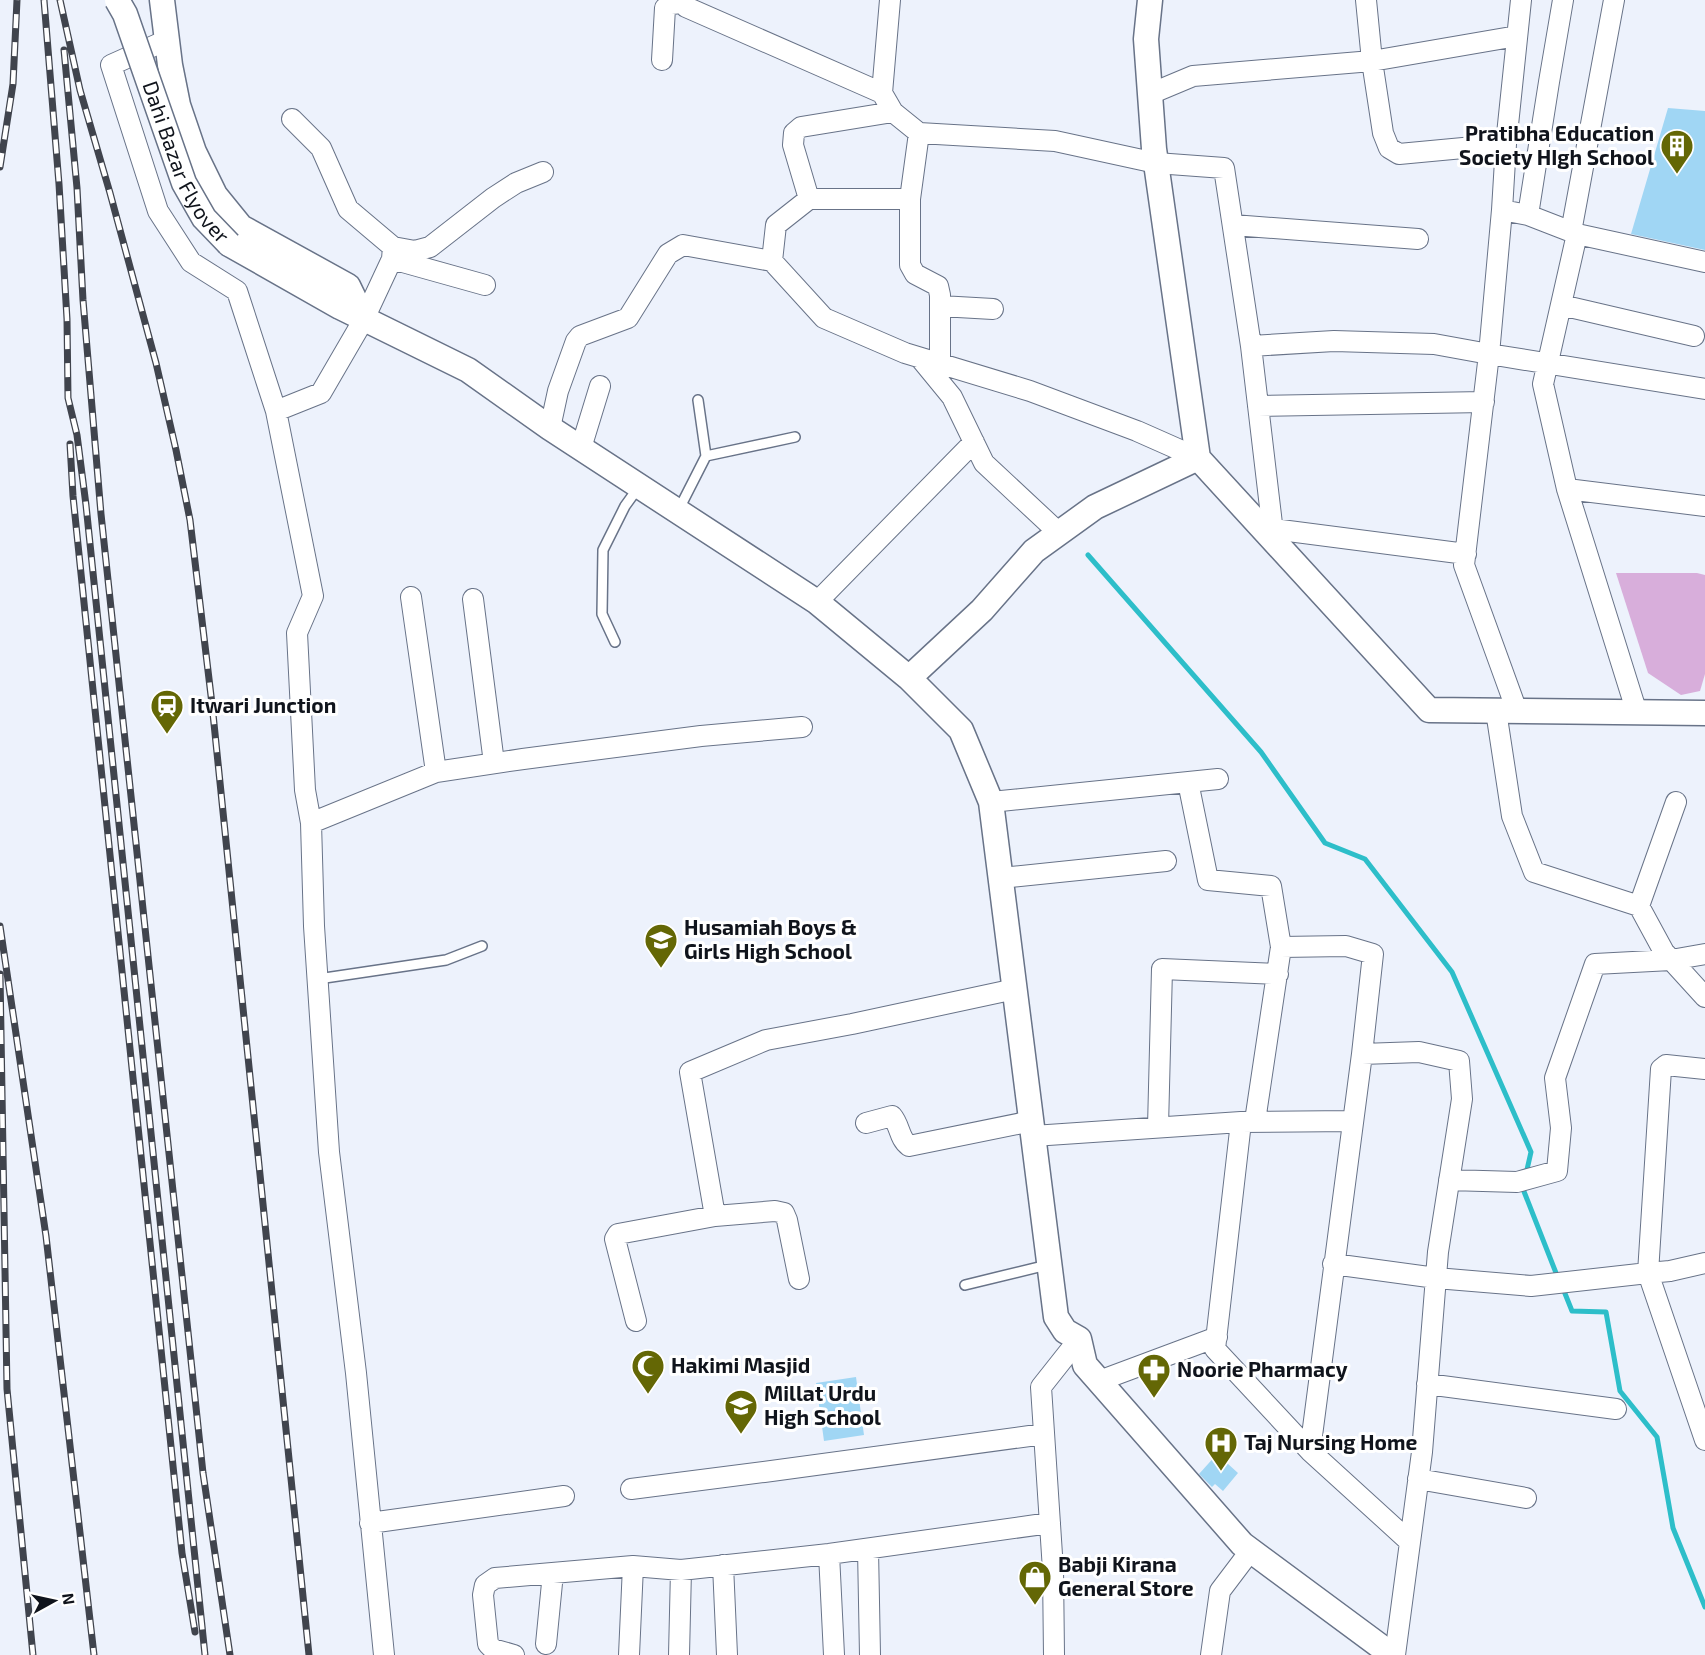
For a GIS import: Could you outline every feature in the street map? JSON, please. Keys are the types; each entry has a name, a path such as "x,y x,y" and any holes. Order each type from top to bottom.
{"street":[{"name":"Dahi Bazar Flyover","path":"117,0 125,14 184,183 204,219 229,244 340,307 468,369 550,428 818,602 909,678 961,730 991,802 1056,1317 1065,1331 1079,1339"},
{"path":"162,0 170,65 178,105 194,152 215,195 241,227 348,285 364,319"},
{"path":"890,0 882,93 893,112 919,133 1055,141 1156,163 1224,168 1251,346 1273,535"},
{"path":"1150,0 1146,39 1156,163 1198,458"},
{"path":"1366,0 1371,61 1383,133 1389,148 1399,154 1506,144"},
{"path":"1521,0 1506,144 1490,354 1464,565 1506,711 1512,816 1534,872 1639,906 1664,952 1705,997"},
{"path":"1528,215 1563,0"},
{"path":"1614,0 1561,305 1543,384 1567,489 1637,713"},
{"path":"662,60 665,8 682,1 686,7 882,93"},
{"path":"1150,94 1193,76 1371,61 1518,36"},
{"path":"167,40 111,65 158,211 191,262 237,291 276,411 314,596 297,633 305,790 311,823 314,926 329,1152 356,1373 384,1655"},
{"path":"809,199 793,145 794,133 801,127 893,112"},
{"path":"292,119 321,148 348,208 392,253 485,285"},
{"path":"919,133 910,199 910,264 915,274 938,286 940,364"},
{"path":"392,253 430,247 493,198 516,183 543,172"},
{"path":"772,261 776,225 809,199 910,199"},
{"path":"1502,210 1528,215 1574,233 1705,262"},
{"path":"1233,225 1418,239"},
{"path":"550,428 558,391 576,341 580,336 628,318 668,254 683,245 772,261 824,318 905,353 1029,391 1137,431 1198,458 1273,535 1429,710 1705,713"},
{"path":"276,411 321,393 364,319 392,253"},
{"path":"1561,305 1694,336"},
{"path":"940,306 993,309"},
{"path":"1251,346 1334,341 1434,344 1705,390"},
{"path":"920,358 952,397 984,463 1059,532"},
{"path":"581,448 600,386"},
{"path":"1258,406 1484,402"},
{"path":"818,602 974,442"},
{"path":"909,678 982,610 1034,551 1095,507 1198,458"},
{"path":"1567,489 1705,506"},
{"path":"1273,535 1466,554"},
{"path":"411,597 436,772"},
{"path":"473,599 494,763"},
{"path":"311,823 436,772 700,736 802,727"},
{"path":"991,802 1218,778"},
{"path":"1188,782 1208,880 1271,886 1281,947 1278,974 1248,1121 1215,1349 1310,1451 1410,1542"},
{"path":"1639,906 1676,802"},
{"path":"1001,878 1166,861"},
{"path":"1281,947 1346,946 1372,954 1362,1054 1310,1451"},
{"path":"1449,1180 1517,1182 1557,1171 1561,1128 1555,1078 1595,964 1671,960 1705,954"},
{"path":"1158,1127 1162,969 1278,974"},
{"path":"715,1216 690,1072 766,1040 852,1024 1015,988"},
{"path":"1079,1339 1085,1365 1242,1544 1394,1655 1418,1479 1438,1252 1462,1099 1459,1061 1419,1052 1362,1054"},
{"path":"1705,1069 1666,1065 1661,1069 1648,1273 1705,1440"},
{"path":"866,1123 892,1116 904,1142 909,1146 1032,1128 1158,1127 1248,1121 1353,1121"},
{"path":"636,1321 615,1239 618,1234 715,1216 775,1211 784,1213 788,1220 799,1279"},
{"path":"1333,1264 1436,1278 1531,1286 1670,1271 1705,1263"},
{"path":"1099,1381 1216,1337"},
{"path":"1054,1655 1053,1570 1041,1387 1079,1339"},
{"path":"1427,1384 1616,1409"},
{"path":"631,1489 1044,1434"},
{"path":"1418,1479 1526,1498"},
{"path":"370,1523 564,1496"},
{"path":"514,1655 493,1649 488,1644 483,1595 485,1585 495,1578 633,1566 681,1570 830,1554 1050,1523"},
{"path":"868,1549 870,1655"},
{"path":"1212,1655 1220,1591 1251,1550"},
{"path":"830,1554 834,1655"},
{"path":"723,1565 727,1655"},
{"path":"628,1655 633,1566"},
{"path":"679,1655 681,1570"},
{"path":"546,1644 553,1573"}],"lane":[{"path":"678,511 706,456 698,400"},
{"path":"706,456 795,437"},
{"path":"615,642 602,614 603,550 625,506 640,486"},
{"path":"318,979 446,960 482,946"},
{"path":"965,1285 1050,1264"}],"shaded area":[{"path":"1616,573 1697,573 1705,575 1705,674 1700,691 1681,695 1648,673"}],"building":[{"name":"Pratibha Education Society HIgh School","path":"1668,108 1705,111 1705,250 1631,234"},
{"path":"856,1377 864,1435 824,1441 816,1383"},
{"path":"1217,1454 1238,1473 1223,1491 1215,1484 1212,1487 1199,1474"}],"waterway":[{"path":"1088,555 1261,752 1325,843 1365,859 1452,972 1531,1152 1526,1174"},
{"path":"1524,1186 1523,1189 1558,1278"},
{"path":"1562,1286 1572,1311 1606,1312 1620,1391 1657,1437 1673,1528 1705,1607"}],"railway":[{"path":"0,167 13,84 17,0"},
{"path":"44,0 59,184 67,319 68,398 77,435 86,505 205,1655"},
{"path":"60,0 80,90 156,363 190,520 212,704 309,1655"},
{"path":"64,50 77,188 83,300 101,514 203,1473 230,1655"},
{"path":"70,444 73,496 182,1553 195,1632"},
{"path":"0,926 46,1236 94,1655"},
{"path":"0,974 7,1389 33,1655"}],"place":[{"name":"Pratibha Education Society HIgh School","path":"1677,175"},
{"name":"Itwari Junction","path":"167,735"},
{"name":"Husamiah Boys & Girls High School","path":"661,969"},
{"name":"Hakimi Masjid","path":"648,1395"},
{"name":"Noorie Pharmacy","path":"1154,1399"},
{"name":"Millat Urdu High School","path":"741,1435"},
{"name":"Taj Nursing Home","path":"1221,1472"},
{"name":"Babji Kirana General Store","path":"1035,1606"}]}
